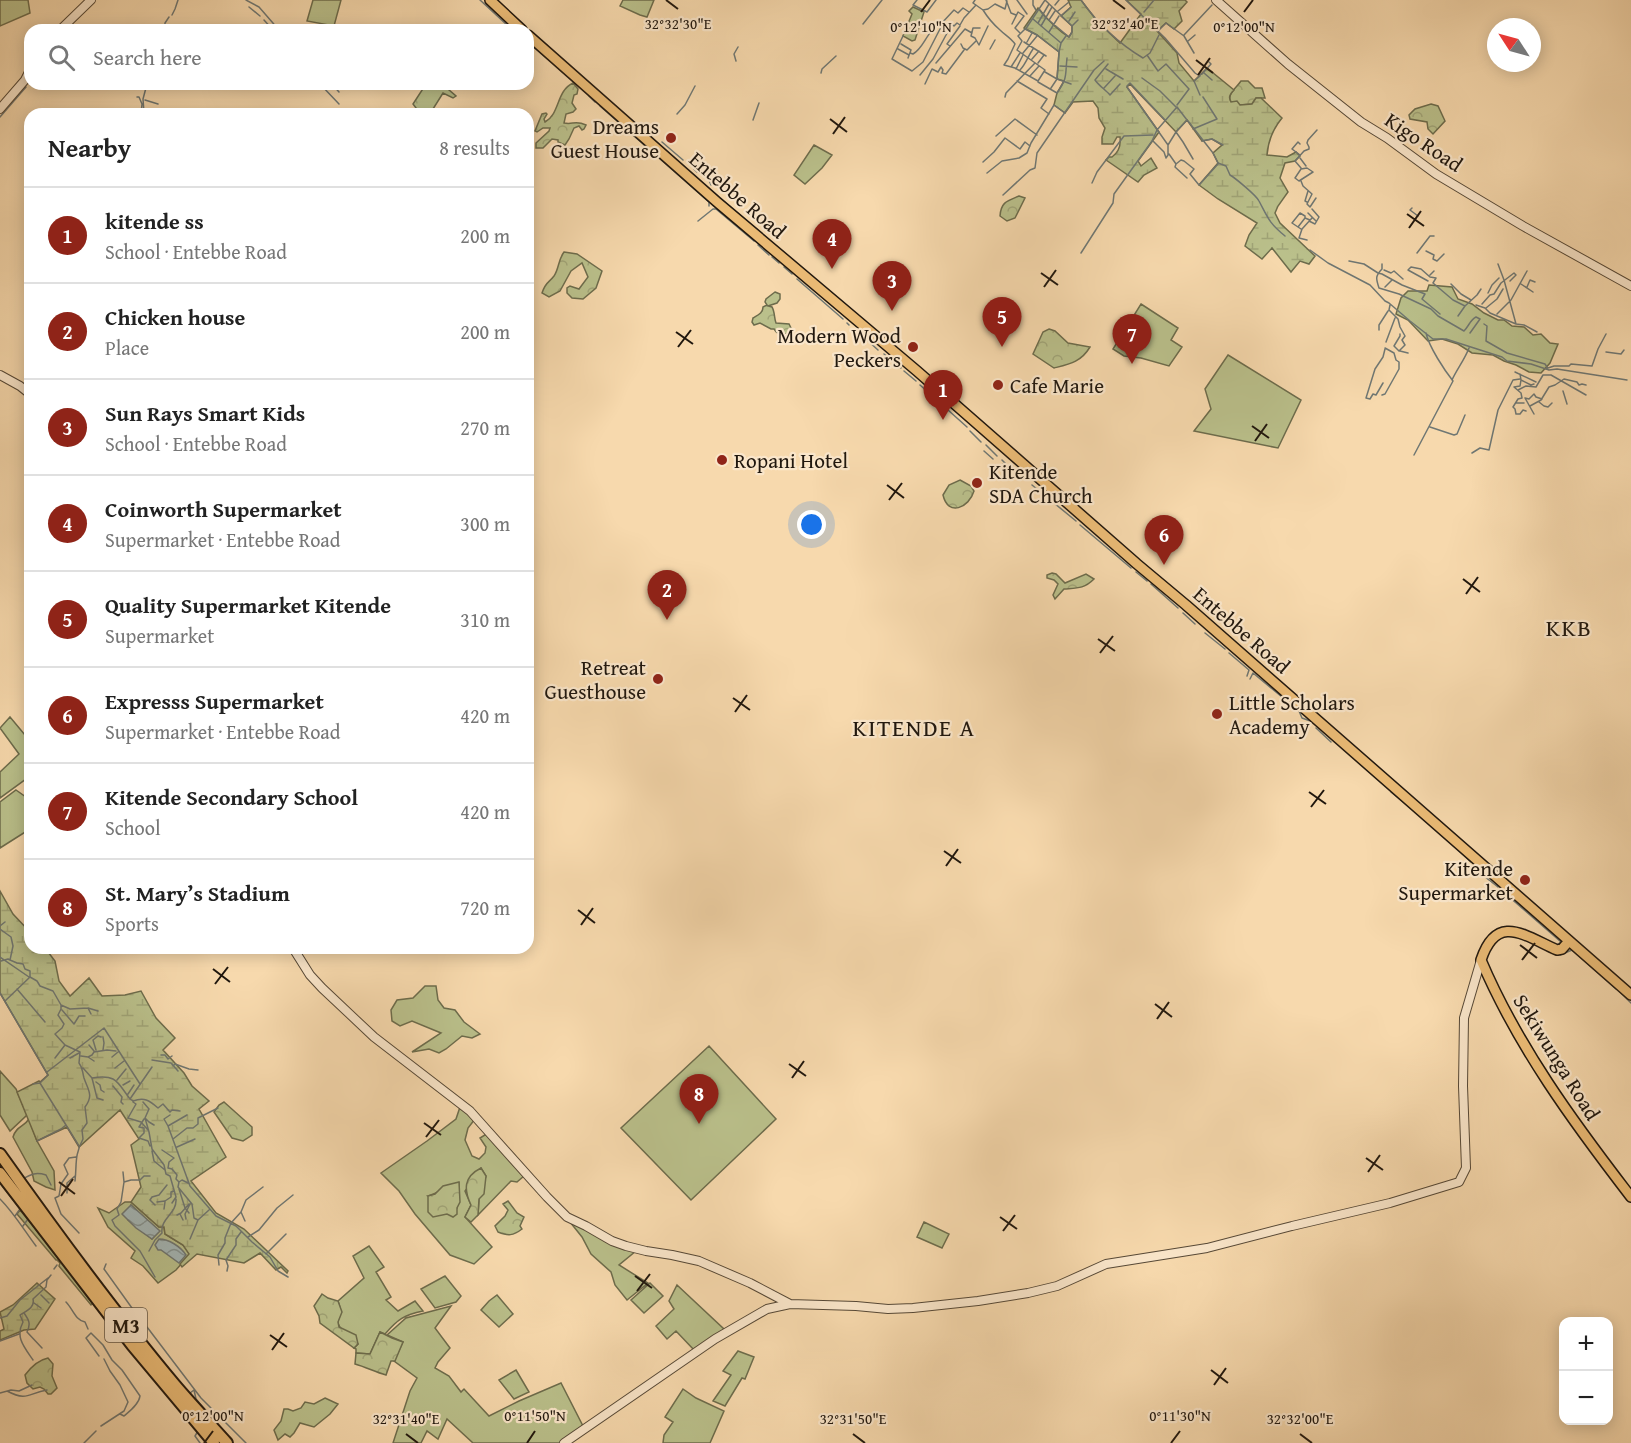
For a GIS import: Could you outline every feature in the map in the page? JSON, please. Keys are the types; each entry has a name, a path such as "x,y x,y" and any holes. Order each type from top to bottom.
{"highway":[{"name":"M3","path":"0,1154 137,1339 227,1443"},
{"name":"M3","path":"0,1173 132,1345 214,1443"}],"main road":[{"path":"490,0 516,24"},
{"name":"Entebbe Road","path":"534,40 717,202 917,371 1186,604 1631,995"},
{"path":"1481,960 1484,950 1496,934 1508,931 1522,934 1557,950 1562,949 1569,941"},
{"name":"Sekiwunga Road","path":"1481,960 1510,1020 1553,1092 1631,1197"}],"street":[{"path":"66,24 91,0"},
{"name":"Kigo Road","path":"1216,0 1288,64 1361,122 1436,174 1631,286"},
{"path":"0,109 24,81"},
{"path":"0,375 24,389"},
{"path":"297,954 310,975 322,988 374,1037 470,1111 567,1217 626,1246 699,1261 750,1283 789,1304"},
{"path":"564,1443 734,1327 767,1308 789,1304 856,1306 888,1310 978,1301 1028,1293 1057,1286 1106,1264 1208,1248 1390,1203 1459,1182 1466,1168 1463,1086 1464,1018 1481,960"}],"green space":[{"path":"0,0 28,0 30,13 0,26"},
{"path":"313,0 341,0 335,24 307,21"},
{"path":"623,0 654,0 647,17 620,6"},
{"path":"1068,0 1081,0 1097,21 1120,43 1141,14 1126,0 1185,0 1187,2 1179,11 1182,21 1174,29 1166,23 1157,31 1177,53 1179,63 1194,81 1207,68 1234,90 1230,96 1231,102 1237,101 1240,105 1252,104 1256,98 1261,98 1282,118 1272,135 1267,155 1287,157 1296,152 1300,156 1295,161 1285,163 1280,178 1288,192 1275,213 1280,223 1315,256 1309,264 1300,261 1291,272 1272,248 1262,259 1245,246 1257,223 1199,185 1218,163 1213,153 1222,145 1212,139 1202,141 1187,120 1176,132 1130,84 1127,87 1159,132 1138,161 1141,166 1151,158 1157,168 1144,175 1138,182 1106,160 1118,151 1120,137 1117,137 1113,144 1102,144 1105,128 1093,101 1073,102 1065,113 1054,105 1057,93 1064,81 1057,79 1059,52 1024,28 1038,8 1052,24 1069,37 1072,26 1061,16 1071,7"},
{"path":"913,7 924,12 915,40 912,41 903,36 912,14 909,11"},
{"path":"1241,81 1248,81 1255,88 1262,88 1265,98 1256,98 1252,104 1240,105 1231,102 1231,94"},
{"path":"573,83 578,89 572,103 576,109 566,114 564,123 586,125 584,129 582,130 579,126 574,128 565,145 552,139 543,148 536,148 536,143 550,128 535,131 542,114 547,114 545,122 553,114 564,91"},
{"path":"422,90 449,90 456,96 453,98 443,93 434,108 416,108 413,104"},
{"path":"1431,104 1438,106 1445,121 1433,134 1428,129 1427,122 1410,119 1409,115 1415,109"},
{"path":"814,145 832,155 805,184 794,175"},
{"path":"1019,196 1025,198 1015,218 1007,221 1000,216 1003,205"},
{"path":"564,252 577,254 602,271 596,288 583,299 572,298 567,293 567,288 570,286 579,289 588,277 582,263 571,271 560,291 549,297 542,293 546,284 556,273"},
{"path":"1429,285 1452,287 1458,299 1472,304 1484,313 1498,320 1504,320 1512,326 1524,327 1533,335 1541,334 1550,343 1558,344 1550,363 1541,373 1529,372 1493,355 1472,353 1458,344 1442,339 1428,341 1408,320 1396,314 1401,298 1408,291 1427,291"},
{"path":"775,292 780,294 780,299 777,303 768,306 773,309 776,323 789,324 791,328 786,334 776,332 760,323 754,325 752,322 753,318 760,314 763,307 767,305 766,299"},
{"path":"1141,304 1178,328 1171,340 1182,347 1169,366 1124,356 1113,349"},
{"path":"1049,329 1055,331 1068,343 1090,347 1079,359 1054,368 1033,354 1043,332"},
{"path":"1228,355 1301,400 1278,448 1194,431 1211,409 1205,389"},
{"path":"960,480 971,486 974,491 968,502 959,508 954,508 949,506 943,495 949,485"},
{"path":"1052,573 1065,583 1086,574 1094,579 1084,586 1064,589 1055,599 1053,595 1058,584 1047,578 1047,575"},
{"path":"10,717 24,734 24,780 0,798 0,772 19,754 0,728"},
{"path":"16,790 24,796 24,833 0,848 0,802"},
{"path":"0,891 13,914 24,926 24,954 50,954 55,961 59,981 70,996 89,978 102,996 125,995 141,991 156,1018 175,1038 163,1050 184,1073 192,1086 209,1101 199,1109 226,1157 191,1181 216,1213 244,1229 288,1271 287,1273 281,1267 276,1270 260,1253 244,1263 197,1254 182,1267 180,1264 189,1254 183,1245 165,1234 164,1227 159,1227 131,1202 141,1187 131,1145 139,1139 120,1110 79,1147 67,1127 37,1141 17,1092 40,1082 48,1075 0,993"},
{"path":"425,986 436,986 438,1000 444,1008 455,1010 464,1022 480,1034 472,1038 462,1036 439,1053 429,1049 412,1052 441,1033 412,1021 400,1026 392,1021 391,1010 397,1000 413,998"},
{"path":"709,1046 776,1119 691,1200 621,1128"},
{"path":"0,1071 16,1089 27,1115 10,1131 0,1115"},
{"path":"224,1102 252,1127 252,1135 243,1141 232,1138 214,1112"},
{"path":"461,1104 475,1119 468,1128 465,1140 472,1156 479,1159 485,1153 486,1147 480,1138 488,1133 524,1176 517,1182 511,1181 478,1215 479,1199 486,1176 481,1168 465,1191 471,1205 465,1217 492,1247 474,1264 450,1255 415,1214 399,1191 381,1173 456,1119","holes":["459,1183 457,1208 428,1196"]},
{"path":"29,1119 37,1141 54,1171 55,1190 34,1181 32,1172 13,1137"},
{"path":"481,1168 486,1176 484,1194 479,1199 478,1215 471,1222 465,1217 471,1205 466,1189 471,1175"},
{"path":"459,1182 460,1202 457,1214 453,1217 447,1214 433,1217 428,1212 428,1196 435,1194 443,1186"},
{"path":"508,1201 517,1213 524,1217 520,1226 522,1229 510,1235 498,1232 495,1226 505,1216 508,1210 503,1204"},
{"path":"125,1202 131,1202 159,1227 164,1227 165,1234 183,1245 190,1254 176,1270 158,1283 143,1266 131,1258 135,1251 108,1227 98,1208 109,1213","holes":["131,1205 159,1231 152,1239 128,1220"]},
{"path":"20,1210 63,1262 93,1303 91,1305 59,1266 60,1263 17,1214"},
{"path":"570,1222 636,1251 619,1265 648,1283 627,1300 615,1285 611,1272 591,1254 582,1237"},
{"path":"924,1222 949,1234 942,1248 917,1237"},
{"path":"369,1246 384,1267 376,1272 391,1297 386,1300 398,1311 415,1301 423,1311 402,1318 385,1334 380,1332 370,1354 356,1353 354,1348 358,1344 338,1324 340,1310 338,1301 364,1278 353,1256"},
{"path":"445,1276 461,1296 456,1302 435,1308 421,1289"},
{"path":"37,1283 55,1299 35,1329 24,1330 0,1340 0,1331 4,1329 0,1312 13,1305"},
{"path":"650,1283 663,1296 644,1313 631,1300"},
{"path":"677,1285 725,1330 695,1351 676,1331 667,1339 656,1326 674,1309 669,1301"},
{"path":"322,1294 338,1301 342,1312 338,1322 339,1327 356,1335 358,1344 354,1348 320,1323 314,1306"},
{"path":"497,1295 513,1314 499,1327 481,1310"},
{"path":"451,1306 435,1328 450,1348 435,1368 449,1376 461,1392 464,1389 489,1416 561,1383 584,1428 560,1443 473,1443 447,1419 438,1439 427,1431 421,1443 393,1443 410,1391 417,1378 394,1361 403,1342 387,1335 406,1318"},
{"path":"380,1332 403,1342 395,1361 391,1361 386,1375 355,1364 356,1353 370,1354"},
{"path":"738,1351 754,1357 745,1379 742,1378 725,1406 713,1401 731,1375 723,1371"},
{"path":"48,1358 53,1364 52,1376 57,1388 51,1394 40,1387 33,1389 27,1383 25,1375 35,1364"},
{"path":"516,1370 529,1392 514,1399 499,1380"},
{"path":"683,1389 724,1411 710,1443 663,1443 664,1435 673,1422 665,1417"},
{"path":"325,1398 338,1404 330,1414 314,1427 300,1423 290,1437 285,1434 278,1440 274,1430 281,1421 284,1409 293,1411 301,1408 305,1402 314,1404"}],"water":[{"path":"131,1205 160,1231 152,1239 122,1214"},
{"path":"159,1239 174,1244 186,1255 179,1263 158,1250 155,1245"}],"waterway":[{"path":"172,15 178,0"},
{"path":"246,0 259,7 274,24"},
{"path":"480,0 506,24"},
{"path":"863,24 882,0"},
{"path":"917,0 913,5 927,12 936,0"},
{"path":"975,0 973,3 983,10 995,4 1005,9 1007,1"},
{"path":"1006,0 1011,13 1016,15"},
{"path":"1017,0 1027,14"},
{"path":"1033,0 1036,10"},
{"path":"983,10 1015,44 1004,65 1015,68 1038,81 1045,70 1017,50 1022,41 1018,36 1027,27 1045,0 1072,26 1078,20"},
{"path":"1055,5 1059,0"},
{"path":"1081,0 1109,32 1143,58 1150,53 1159,35"},
{"path":"1126,0 1165,38 1195,73 1202,74 1211,64 1209,62"},
{"path":"1144,12 1154,0"},
{"path":"1058,11 1069,2"},
{"path":"1038,23 1049,4"},
{"path":"920,75 933,59 952,24 960,25 976,5"},
{"path":"1184,35 1212,5"},
{"path":"249,7 260,16"},
{"path":"1041,26 1052,7"},
{"path":"1062,15 1071,7"},
{"path":"903,36 892,59 912,71 923,62 940,25 954,10 958,13 963,8 969,12"},
{"path":"1039,9 1069,37 1072,27"},
{"path":"1049,20 1055,11"},
{"path":"1012,24 1018,12 1024,16 1015,28 1020,33"},
{"path":"1069,21 1075,12"},
{"path":"1049,32 1059,16"},
{"path":"165,24 169,17"},
{"path":"1033,19 1061,43 1066,36"},
{"path":"264,20 268,24"},
{"path":"1158,31 1166,23 1184,36 1194,53"},
{"path":"910,53 917,51 932,31 940,25"},
{"path":"950,46 947,44 960,26"},
{"path":"980,28 973,28 971,36 979,45 988,26"},
{"path":"936,63 965,29 972,33"},
{"path":"1025,29 1059,52 1061,43"},
{"path":"1027,42 1032,33"},
{"path":"1188,41 1195,35"},
{"path":"1023,53 1037,36"},
{"path":"990,49 995,40"},
{"path":"961,44 967,50 976,41"},
{"path":"1024,42 1046,56"},
{"path":"901,44 911,50 908,58"},
{"path":"534,47 555,65"},
{"path":"736,61 734,54 738,47"},
{"path":"898,49 909,55"},
{"path":"1020,70 1033,49"},
{"path":"925,84 932,69 938,72 941,67 942,73 946,74 964,50"},
{"path":"1032,59 1039,51"},
{"path":"1011,67 1020,53"},
{"path":"1051,88 1057,79 1059,53"},
{"path":"1016,69 1023,55"},
{"path":"1038,63 1044,55"},
{"path":"1147,55 1158,71 1166,64 1189,89 1177,105"},
{"path":"821,73 822,69 836,56"},
{"path":"1038,82 1057,93 1064,80 1067,58"},
{"path":"1003,195 1035,168 1037,153 1094,70 1104,61"},
{"path":"1005,97 1006,93 1035,63"},
{"path":"1108,64 1095,80 1110,95 1120,84"},
{"path":"1030,76 1039,66"},
{"path":"1060,66 1077,67"},
{"path":"559,69 566,75"},
{"path":"1106,69 1123,79"},
{"path":"1045,72 1071,84"},
{"path":"1204,73 1212,80"},
{"path":"1104,88 1115,76"},
{"path":"1200,76 1194,81 1200,95"},
{"path":"1142,78 1160,91 1177,108"},
{"path":"1017,81 1047,99 1041,108 1049,114"},
{"path":"1127,86 1130,83 1165,120"},
{"path":"677,114 685,105 695,86"},
{"path":"1127,87 1168,145"},
{"path":"0,117 24,89"},
{"path":"144,108 145,90"},
{"path":"326,90 339,104"},
{"path":"589,96 595,102"},
{"path":"137,97 142,104 142,108"},
{"path":"1193,129 1217,119 1203,97"},
{"path":"145,100 158,104"},
{"path":"753,120 759,103"},
{"path":"987,173 1002,161 1019,158 1027,153 1054,105 1065,113"},
{"path":"600,106 709,202 709,206"},
{"path":"1081,253 1113,203 1114,194 1152,141 1157,130 1177,107 1187,120 1176,132 1193,159"},
{"path":"996,136 1015,119 1037,135"},
{"path":"1188,121 1218,163 1226,166 1230,175 1257,198 1269,220 1285,236"},
{"path":"1301,168 1295,161 1309,149 1308,140 1317,130"},
{"path":"1166,158 1168,145 1176,132"},
{"path":"1092,183 1097,172 1124,136 1153,135"},
{"path":"983,162 1005,138 1020,149 1025,142 1030,146"},
{"path":"1202,141 1212,139 1223,145"},
{"path":"1153,141 1164,152 1166,158"},
{"path":"662,142 683,160"},
{"path":"1300,144 1298,142 1292,149 1300,155"},
{"path":"1169,154 1176,164 1175,167 1187,178"},
{"path":"1300,158 1306,166"},
{"path":"1176,164 1181,160 1194,169 1190,174 1199,185 1218,164"},
{"path":"1307,168 1313,172 1299,181 1295,178 1301,169 1307,168"},
{"path":"694,169 697,172"},
{"path":"710,177 711,185"},
{"path":"1301,181 1312,194 1307,204 1310,207 1316,198"},
{"path":"1307,202 1305,201 1308,191"},
{"path":"1412,208 1410,210 1418,216"},
{"path":"698,221 716,209 754,241"},
{"path":"1309,221 1315,224 1319,217 1312,209"},
{"path":"1298,227 1292,223 1300,213 1310,220"},
{"path":"1308,213 1316,221"},
{"path":"1301,229 1298,227 1305,218"},
{"path":"1307,240 1299,238 1302,229 1312,218"},
{"path":"1417,253 1430,236 1434,236"},
{"path":"758,245 769,255"},
{"path":"1310,250 1328,263 1370,285 1385,301 1433,339 1446,339 1502,357 1507,361 1531,364 1549,370 1557,369 1627,380"},
{"path":"1426,251 1434,255 1433,259 1437,261 1444,254"},
{"path":"772,257 779,263"},
{"path":"1349,261 1364,264 1402,285 1425,294 1422,299 1440,314"},
{"path":"1382,264 1377,278 1379,288 1399,294 1431,309 1438,316 1464,331 1474,318 1480,319 1470,333"},
{"path":"1498,264 1516,324"},
{"path":"784,267 792,274"},
{"path":"1428,281 1408,270 1411,267 1421,269 1430,277 1436,278 1433,283 1453,300 1465,306"},
{"path":"1384,270 1391,273 1394,271 1403,279"},
{"path":"1430,275 1434,271"},
{"path":"1497,314 1511,300 1527,271"},
{"path":"1482,304 1494,294 1501,283 1514,273 1516,275 1510,281"},
{"path":"1488,293 1499,278"},
{"path":"797,279 843,319"},
{"path":"1385,287 1392,280"},
{"path":"1527,287 1530,280 1535,282"},
{"path":"1451,284 1471,300"},
{"path":"1521,284 1533,292"},
{"path":"1458,316 1481,289"},
{"path":"1486,308 1497,299 1503,289"},
{"path":"1390,305 1389,310 1398,319 1405,336 1402,340 1405,345 1399,351 1394,346 1400,334"},
{"path":"1476,305 1537,332"},
{"path":"1379,330 1379,325 1388,311"},
{"path":"1386,342 1395,318"},
{"path":"1484,324 1487,326 1486,341 1507,353 1545,364 1547,367"},
{"path":"854,329 862,336"},
{"path":"1414,455 1453,381 1434,352 1426,333"},
{"path":"1545,369 1571,364 1592,366 1606,334"},
{"path":"867,340 878,350"},
{"path":"1382,395 1385,394 1399,369 1399,362 1394,353 1385,348"},
{"path":"1452,380 1469,348"},
{"path":"1383,383 1376,395 1373,394 1370,399 1366,398 1375,369 1385,349"},
{"path":"1606,352 1621,354 1624,350"},
{"path":"1400,351 1408,353"},
{"path":"884,354 893,361"},
{"path":"897,366 901,368"},
{"path":"904,371 916,381"},
{"path":"1515,372 1536,382"},
{"path":"1520,374 1520,386 1514,387 1521,393 1522,398 1518,399 1513,407 1516,414 1520,414 1523,410 1526,411"},
{"path":"1518,390 1526,386 1536,387 1543,375 1551,375 1586,395"},
{"path":"1472,453 1480,448 1489,450 1498,410 1513,380 1520,379"},
{"path":"1530,406 1541,400 1549,387 1564,379 1577,382 1579,385 1586,385"},
{"path":"1521,380 1531,385 1534,384"},
{"path":"920,385 967,427"},
{"path":"1563,391 1567,404"},
{"path":"1534,414 1525,398 1529,399 1534,394 1542,399"},
{"path":"1539,402 1548,407 1552,403"},
{"path":"1516,403 1524,403"},
{"path":"1430,427 1457,434 1465,415"},
{"path":"970,431 981,442"},
{"path":"986,445 997,456"},
{"path":"984,451 993,459"},
{"path":"1002,460 1005,463"},
{"path":"1011,468 1019,475"},
{"path":"1032,485 1076,521"},
{"path":"1080,525 1131,568"},
{"path":"1136,572 1147,581"},
{"path":"1151,584 1178,608"},
{"path":"1183,613 1195,624"},
{"path":"1205,633 1225,649"},
{"path":"1229,653 1249,670 1247,676"},
{"path":"1250,679 1253,673 1294,707"},
{"path":"1299,711 1302,718 1313,722"},
{"path":"1316,728 1331,742"},
{"path":"1391,792 1419,815"},
{"path":"1454,846 1471,862"},
{"path":"1480,873 1498,887"},
{"path":"1500,889 1561,942 1557,945"},
{"path":"0,926 5,922"},
{"path":"0,929 11,937 13,946 10,960 23,964 25,969 30,971 30,977 40,986 53,991 61,1005 58,1015 64,1024 55,1034 65,1045 80,1052 79,1063 90,1096 85,1107 87,1123 82,1130 83,1139 77,1155 75,1181"},
{"path":"1560,955 1572,950 1616,989"},
{"path":"0,957 29,977"},
{"path":"1,961 10,960"},
{"path":"5,1001 30,977"},
{"path":"17,989 45,1022"},
{"path":"1620,992 1631,1003"},
{"path":"0,993 48,1075 40,1083 66,1125 37,1141"},
{"path":"61,1005 70,1009 88,1008 91,1014"},
{"path":"88,1008 98,1011"},
{"path":"62,1010 74,1024 79,1016 85,1016"},
{"path":"47,1072 104,1028 140,1084"},
{"path":"96,1050 93,1040 98,1036 101,1037"},
{"path":"103,1037 103,1050"},
{"path":"55,1058 65,1045"},
{"path":"89,1045 94,1051"},
{"path":"81,1056 88,1057 94,1052 107,1050 116,1051"},
{"path":"112,1057 118,1052"},
{"path":"70,1058 79,1053"},
{"path":"161,1055 165,1055 168,1059 172,1056"},
{"path":"88,1057 94,1061"},
{"path":"152,1060 171,1063 178,1071"},
{"path":"115,1068 124,1061"},
{"path":"174,1065 198,1070"},
{"path":"83,1068 92,1078 112,1078 130,1099 152,1067"},
{"path":"117,1080 126,1069"},
{"path":"92,1078 97,1098 103,1100"},
{"path":"123,1085 130,1081"},
{"path":"96,1082 104,1092"},
{"path":"33,1084 40,1083"},
{"path":"128,1094 134,1085"},
{"path":"113,1086 122,1097 123,1104"},
{"path":"130,1099 133,1101 146,1100 158,1108 163,1104 170,1112 180,1111"},
{"path":"133,1102 136,1104 128,1118 141,1122 148,1130"},
{"path":"143,1102 149,1109 145,1118 154,1125"},
{"path":"173,1139 187,1128 193,1128 198,1124 198,1118 218,1108"},
{"path":"170,1115 164,1119 168,1126 187,1115"},
{"path":"145,1118 152,1149 164,1165 166,1174 170,1176 176,1197 172,1203"},
{"path":"144,1119 139,1127 144,1128 144,1133 139,1138 148,1141 150,1146"},
{"path":"66,1125 79,1146"},
{"path":"168,1126 190,1186 216,1216 236,1226 270,1257 278,1271 288,1277"},
{"path":"177,1147 195,1139"},
{"path":"162,1150 174,1158 169,1162 168,1168 177,1175 178,1187 192,1204 194,1218 198,1220"},
{"path":"152,1151 154,1161 165,1170"},
{"path":"76,1157 69,1158 64,1165 68,1174 61,1184 59,1196 55,1198 61,1214 79,1233"},
{"path":"123,1172 124,1182 150,1176"},
{"path":"23,1179 34,1174 42,1174 46,1175 51,1185"},
{"path":"67,1193 67,1183 75,1176"},
{"path":"179,1182 182,1180 188,1183"},
{"path":"124,1182 121,1202 117,1209 119,1215 112,1220 140,1251 155,1277"},
{"path":"0,1183 20,1209 15,1216"},
{"path":"155,1205 150,1200 159,1195 167,1185"},
{"path":"245,1221 241,1212 246,1200 263,1187"},
{"path":"179,1189 189,1213"},
{"path":"157,1202 165,1201 174,1191"},
{"path":"248,1237 259,1230 277,1208 293,1195"},
{"path":"0,1199 36,1246"},
{"path":"149,1251 162,1233 163,1223 174,1209 176,1199"},
{"path":"164,1209 165,1202"},
{"path":"177,1215 189,1204"},
{"path":"186,1219 185,1214 190,1204"},
{"path":"190,1239 198,1220 209,1210"},
{"path":"219,1265 218,1255 225,1243 231,1223 241,1212"},
{"path":"180,1214 183,1220"},
{"path":"23,1226 28,1219"},
{"path":"227,1271 226,1260 241,1232"},
{"path":"266,1254 286,1234"},
{"path":"106,1264 104,1269 142,1322"},
{"path":"54,1269 57,1265"},
{"path":"33,1360 20,1337 23,1322 20,1315 31,1307 33,1299 46,1287 51,1275"},
{"path":"0,1318 7,1316 20,1300 48,1278"},
{"path":"41,1295 49,1303"},
{"path":"66,1302 76,1317 85,1322 88,1329"},
{"path":"34,1303 41,1308"},
{"path":"24,1313 29,1322 27,1332 42,1348"},
{"path":"147,1327 201,1398 246,1443"},
{"path":"99,1356 86,1338 91,1333 103,1345 140,1396 136,1405 129,1412 124,1416 120,1414"},
{"path":"0,1341 19,1334"},
{"path":"101,1426 124,1411 128,1402 104,1359"},
{"path":"0,1393 11,1390 19,1391 32,1385"},
{"path":"7,1391 19,1396 28,1396 47,1390"},
{"path":"190,1393 194,1390 196,1399 219,1426"},
{"path":"84,1443 96,1431"},
{"path":"198,1431 195,1436 200,1443"}],"place":[{"name":"Dreams Guest House","path":"671,138"},
{"name":"Coinworth Supermarket","path":"832,269"},
{"name":"Sun Rays Smart Kids","path":"892,311"},
{"name":"Modern Wood Peckers","path":"913,347"},
{"name":"Quality Supermarket Kitende","path":"1002,347"},
{"name":"Kitende Secondary School","path":"1132,364"},
{"name":"Cafe Marie","path":"998,385"},
{"name":"kitende ss","path":"943,420"},
{"name":"Ropani Hotel","path":"722,460"},
{"name":"Kitende SDA Church","path":"977,483"},
{"name":"Expresss Supermarket","path":"1164,565"},
{"name":"Chicken house","path":"667,620"},
{"name":"Retreat Guesthouse","path":"658,679"},
{"name":"Little Scholars Academy","path":"1217,714"},
{"name":"Kitende Supermarket","path":"1525,880"},
{"name":"St. Mary’s Stadium","path":"699,1124"}],"district":[{"name":"KKB","path":"1569,627"},
{"name":"KITENDE A","path":"914,727"}]}
